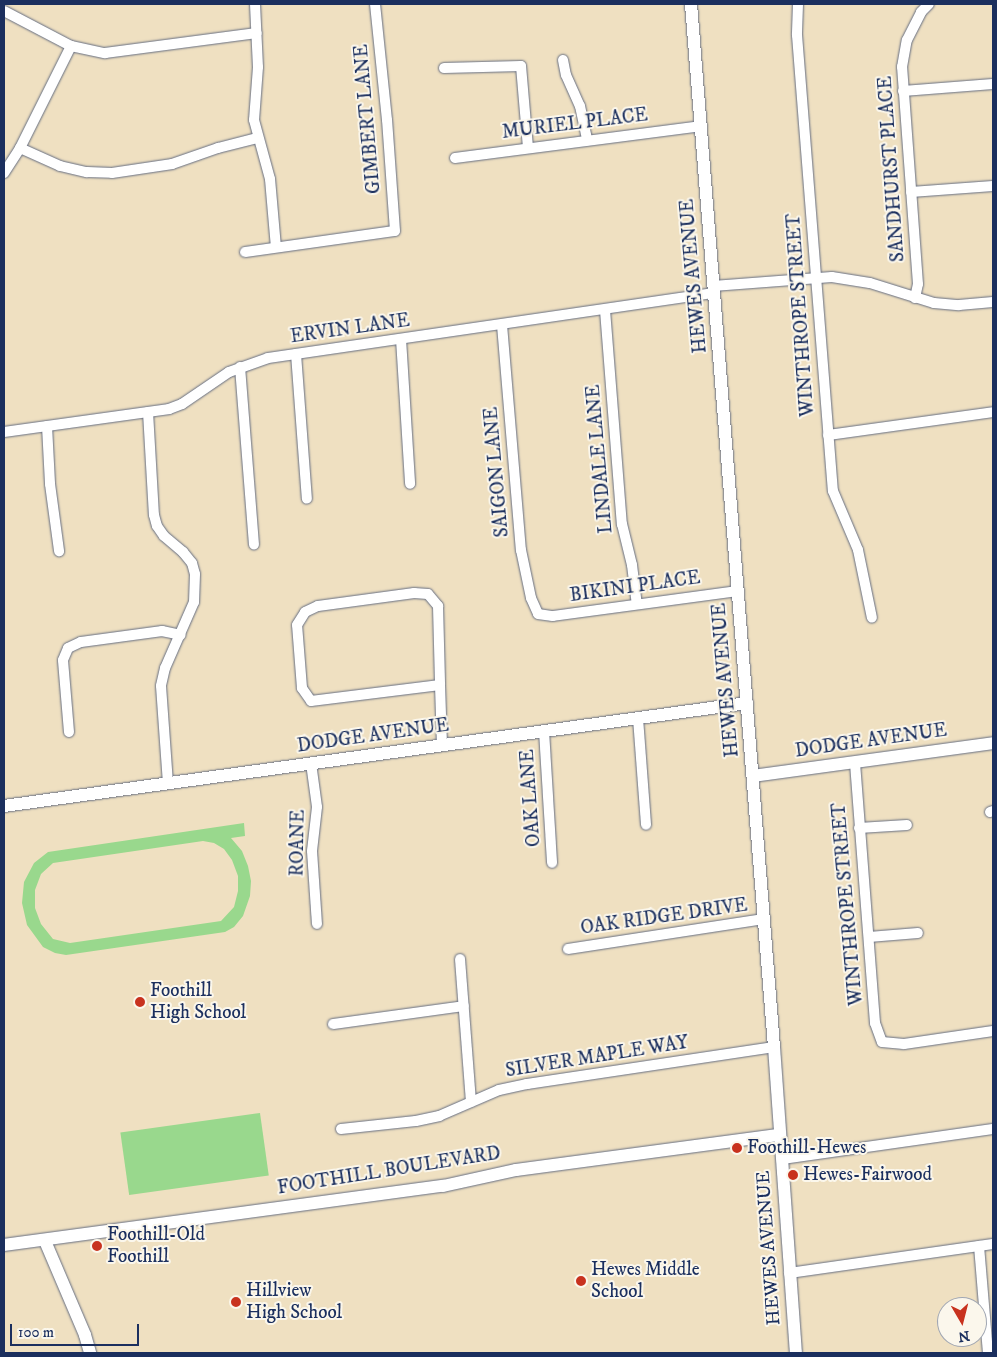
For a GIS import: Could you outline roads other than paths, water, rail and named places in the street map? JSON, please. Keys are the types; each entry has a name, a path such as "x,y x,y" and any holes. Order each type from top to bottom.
{"street":[{"path":"246,252 276,247 270,179 257,138 254,108 258,67 255,4"},
{"name":"GIMBERT LANE","path":"276,247 395,231 387,120 375,4"},
{"name":"HEWES AVENUE","path":"690,4 753,776 796,1353"},
{"name":"WINTHROPE STREET","path":"798,4 797,36 833,491 858,550 872,618"},
{"name":"SANDHURST PLACE","path":"915,298 918,284 912,192 902,92 902,67 907,40 921,12 929,4"},
{"path":"4,12 71,46 88,51 116,53 257,33"},
{"path":"4,173 20,148 71,46"},
{"path":"563,60 566,75 580,106 587,140"},
{"path":"444,68 521,66 528,148"},
{"path":"902,92 993,84"},
{"name":"MURIEL PLACE","path":"455,158 700,126"},
{"path":"20,148 60,166 87,172 112,173 172,164 218,148 257,138"},
{"path":"912,192 993,186"},
{"name":"ERVIN LANE","path":"4,432 169,409 182,404 215,380 240,367 268,358 605,310 714,290 816,278 850,279 870,283 934,303 958,305 993,302"},
{"name":"LINDALE LANE","path":"605,310 622,524 632,565 637,604"},
{"name":"SAIGON LANE","path":"502,325 521,550 531,598 538,614"},
{"path":"401,339 410,484"},
{"path":"296,354 307,499"},
{"path":"240,367 254,544"},
{"path":"148,412 153,506 157,526 164,536 192,562 195,574 194,602 165,668 161,686 168,783"},
{"path":"828,435 993,412"},
{"path":"47,426 50,484 59,551"},
{"name":"BIKINI PLACE","path":"538,614 553,616 738,591"},
{"path":"440,685 311,701 302,688 298,625 305,612 318,606 414,593 428,594 438,606 442,745"},
{"path":"69,732 63,660 68,648 80,642 162,631 181,635"},
{"name":"DODGE AVENUE","path":"4,806 747,703"},
{"path":"638,718 646,824"},
{"name":"OAK LANE","path":"544,731 552,863"},
{"name":"DODGE AVENUE","path":"753,776 993,743"},
{"name":"ROANE","path":"311,763 317,807 312,851 317,924"},
{"name":"WINTHROPE STREET","path":"855,763 875,1023 882,1042 904,1044 993,1031"},
{"path":"859,828 907,824"},
{"name":"OAK RIDGE DRIVE","path":"568,949 764,919"},
{"path":"869,937 918,933"},
{"path":"460,959 471,1102"},
{"path":"333,1024 464,1006"},
{"name":"SILVER MAPLE WAY","path":"341,1129 416,1121 439,1116 500,1090 527,1084 774,1047"},
{"path":"782,1158 993,1129"},
{"name":"FOOTHILL BOULEVARD","path":"4,1245 443,1186 516,1170 780,1135"},
{"path":"45,1240 90,1353"},
{"path":"789,1273 993,1244"},
{"path":"979,1246 988,1353"}],"place":[{"name":"Foothill High School","path":"140,1002"},
{"name":"Foothill-Hewes","path":"737,1148"},
{"name":"Hewes-Fairwood","path":"793,1175"},
{"name":"Foothill-Old Foothill","path":"97,1246"},
{"name":"Hewes Middle School","path":"581,1281"},
{"name":"Hillview High School","path":"236,1302"}]}
